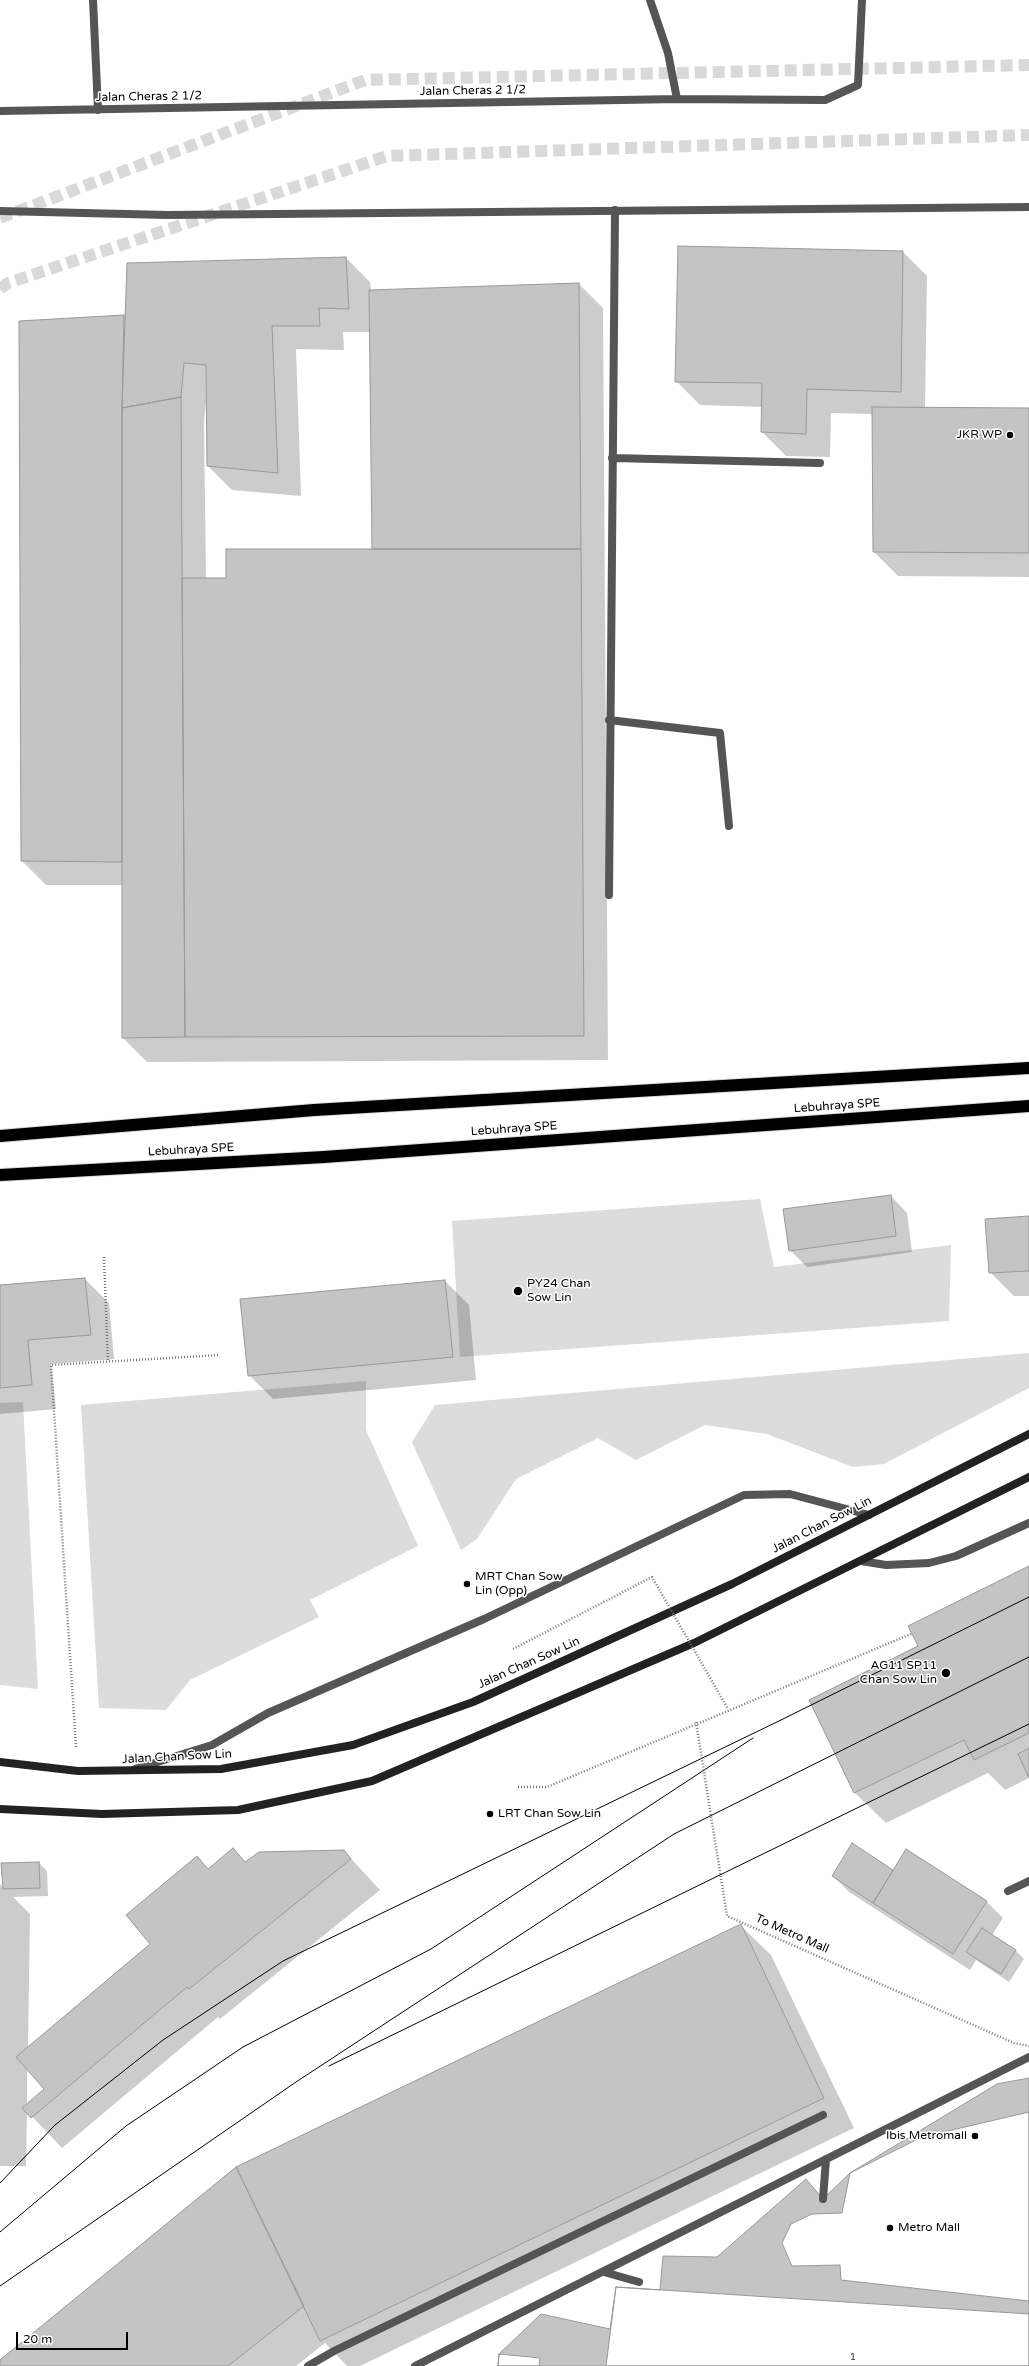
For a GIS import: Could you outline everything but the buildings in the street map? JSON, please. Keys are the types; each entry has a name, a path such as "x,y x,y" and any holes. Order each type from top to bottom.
{"highway":[{"path":"0,1136 314,1110 1029,1068"},
{"name":"Lebuhraya SPE","path":"0,1175 324,1157 1029,1106"}],"street":[{"path":"93,0 98,110"},
{"path":"650,0 668,53 677,99"},
{"name":"Jalan Cheras 2 1/2","path":"0,111 677,99 825,100 858,85 862,0"},
{"path":"0,211 168,215 615,210 1029,208"},
{"path":"609,895 609,720 615,210"},
{"path":"612,458 820,463"},
{"path":"609,720 720,733 729,826"},
{"name":"Jalan Chan Sow Lin","path":"0,1761 78,1771 221,1769 353,1745 473,1702 732,1584 1029,1434"},
{"path":"0,1809 102,1814 238,1810 372,1780 694,1643 1029,1477"},
{"path":"128,1771 212,1745 268,1713 484,1619 744,1495 790,1494 869,1515"},
{"path":"861,1561 886,1565 929,1563 956,1556 1029,1523"},
{"path":"1008,1891 1029,1881"},
{"path":"415,2366 1029,2057"},
{"path":"308,2366 334,2351 823,2115"},
{"path":"823,2199 826,2159"},
{"path":"604,2272 639,2282"}],"path":[{"path":"104,1257 108,1362"},
{"path":"78,1771 51,1365 219,1355"},
{"path":"513,1649 652,1577 728,1709"},
{"path":"518,1787 547,1786 696,1722 911,1634"},
{"name":"To Metro Mall","path":"696,1722 728,1916 1014,2043 1029,2046"}],"shaded area":[{"path":"760,1199 774,1267 951,1245 949,1321 460,1357 452,1221"},
{"path":"1029,1353 1029,1388 884,1464 853,1467 767,1434 705,1425 636,1460 598,1438 516,1479 477,1539 461,1550 412,1442 435,1405"},
{"path":"366,1381 366,1430 418,1546 310,1600 319,1617 190,1680 166,1710 99,1708 81,1405"},
{"path":"23,1402 38,1689 0,1685 0,1403"}],"tunnel":[{"path":"0,218 365,80 1029,65"},
{"path":"0,289 8,283 387,156 1029,135"}],"tram line":[{"path":"0,2183 55,2125 163,2040 283,1961 783,1719 1029,1597"},
{"path":"0,2286 296,2082 674,1834 1029,1657"},
{"path":"329,2066 1029,1724"},
{"path":"0,2232 126,2126 243,2047 431,1949 753,1738"}],"place":[{"name":"JKR WP","path":"1010,435"},
{"name":"PY24 Chan Sow Lin","path":"518,1291"},
{"name":"MRT Chan Sow Lin (Opp)","path":"467,1584"},
{"name":"AG11 SP11 Chan Sow Lin","path":"946,1673"},
{"name":"LRT Chan Sow Lin","path":"490,1814"},
{"name":"Ibis Metromall","path":"975,2136"},
{"name":"Metro Mall","path":"890,2228"}]}
